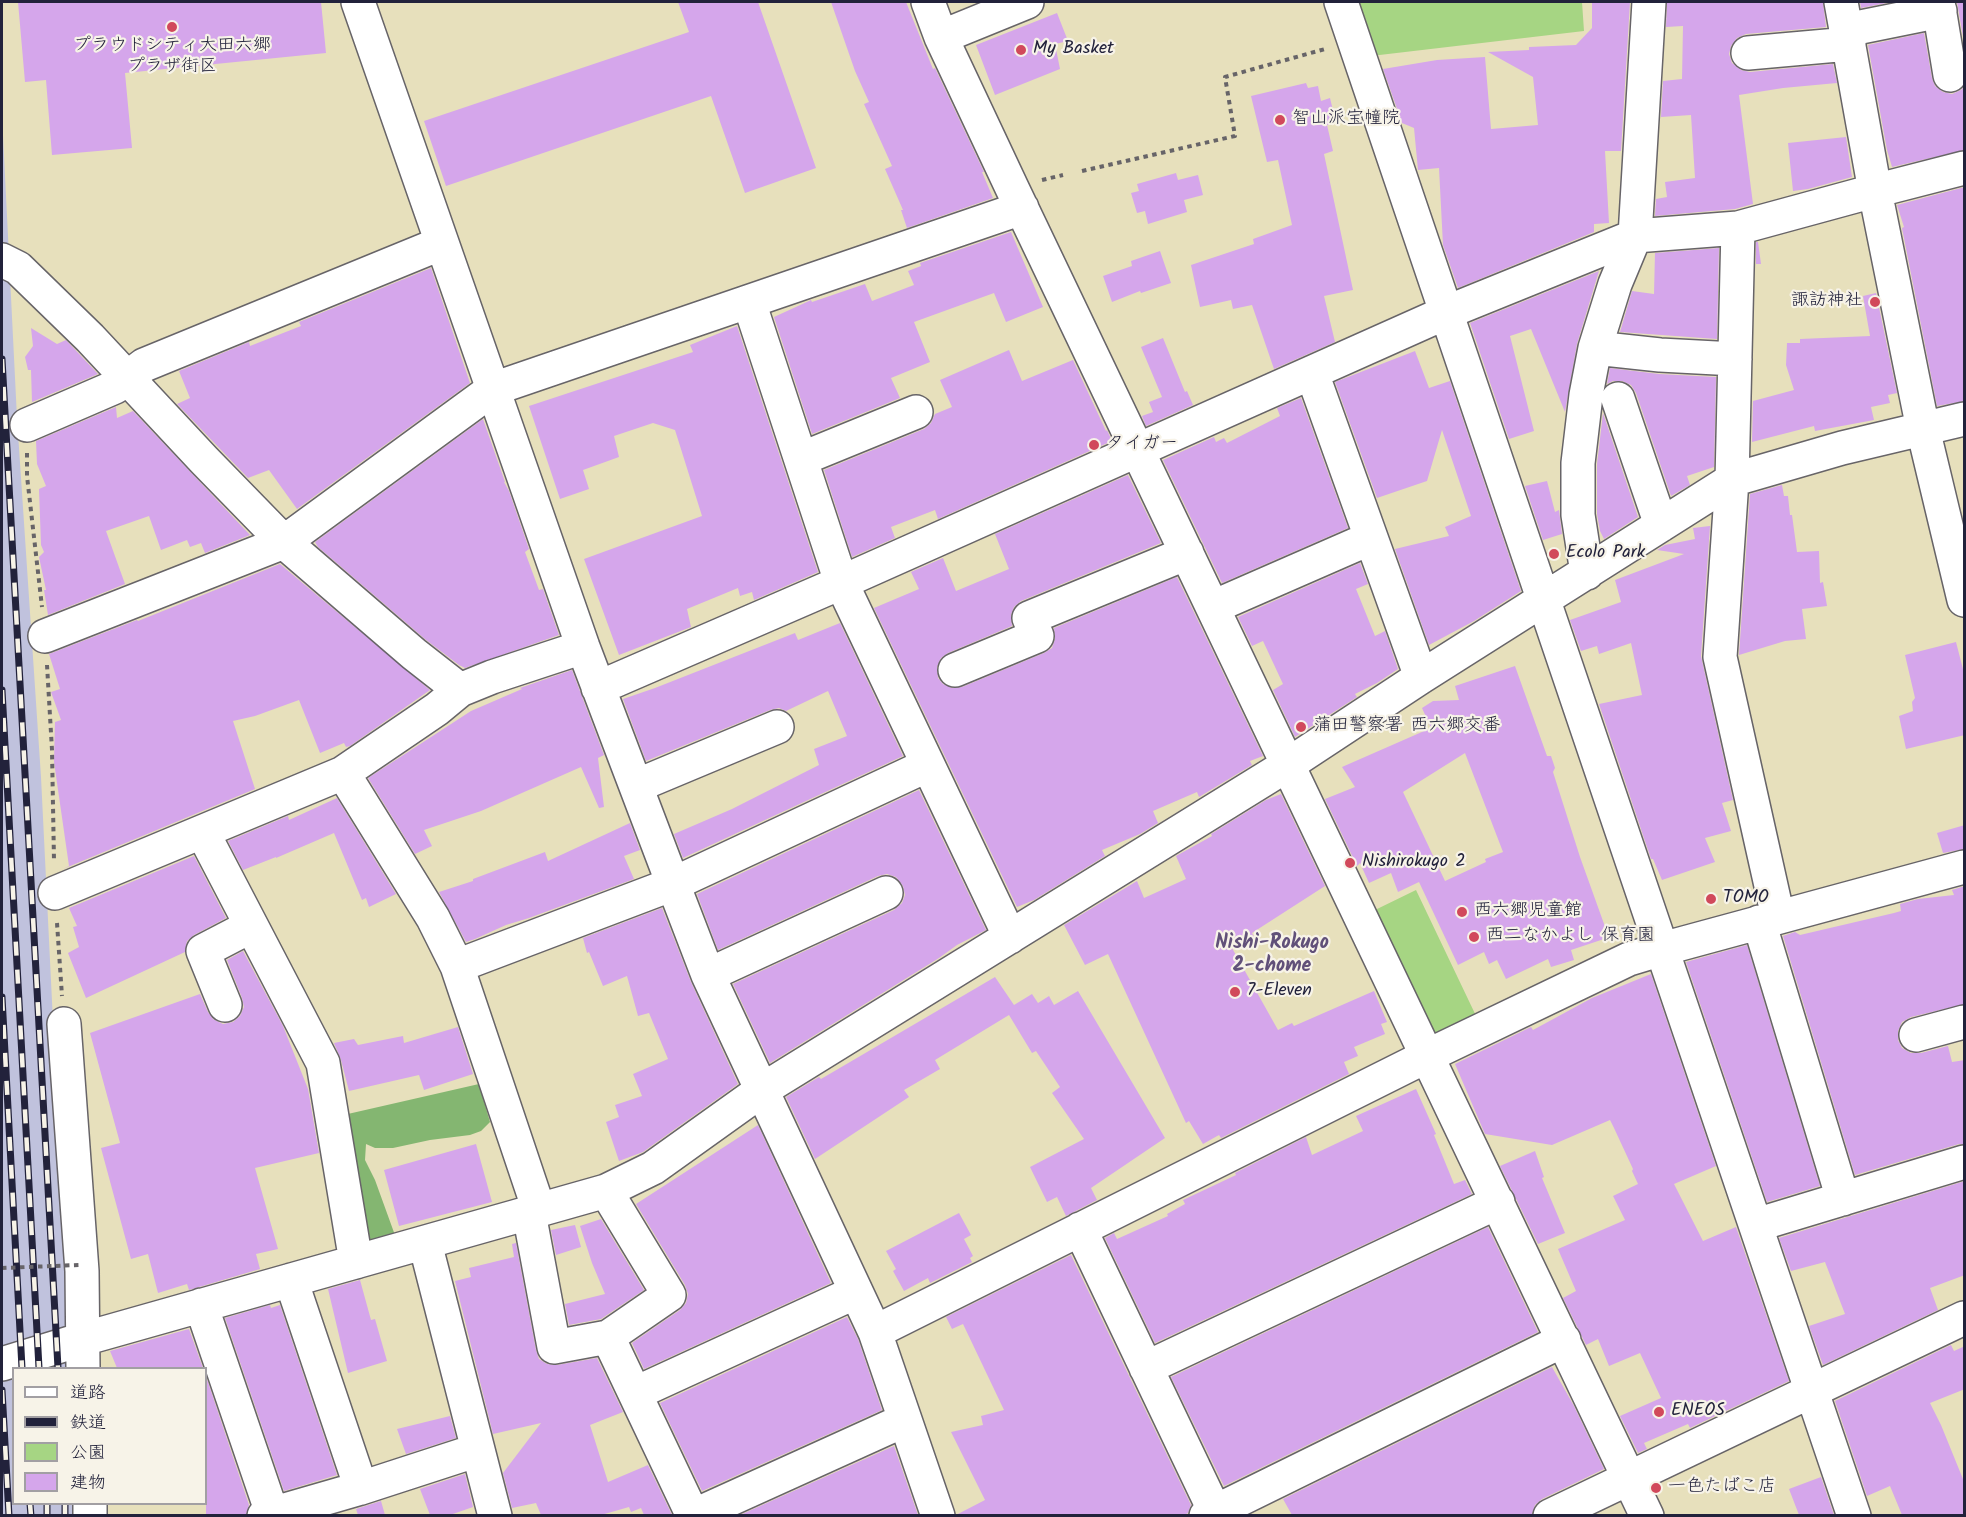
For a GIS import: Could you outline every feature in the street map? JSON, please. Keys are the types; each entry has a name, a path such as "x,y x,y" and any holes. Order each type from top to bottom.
{"street":[{"path":"358,2 597,688 708,975 878,1341 902,1401 938,1515"},
{"path":"928,2 941,37 1022,208 1647,1515"},
{"path":"941,37 1027,2"},
{"path":"1341,2 1854,1515"},
{"path":"1587,573 1578,514 1578,463 1586,395 1595,348 1615,284 1635,236 1649,2"},
{"path":"1748,53 1845,25 1939,6 1950,75"},
{"path":"1845,25 1875,191 1923,429 1965,600"},
{"path":"597,688 1445,313 1635,236 1738,228 1965,168"},
{"path":"45,636 284,542 494,389 672,315 749,302 1022,208"},
{"path":"1738,228 1732,480 1720,657 1769,919 1843,1199"},
{"path":"27,425 115,387 144,365 442,243"},
{"path":"2,260 18,268 129,377 204,460 284,542 414,654 460,690"},
{"path":"749,302 841,582 1010,937"},
{"path":"1595,348 1660,355 1734,358"},
{"path":"1312,373 1421,677"},
{"path":"1618,399 1661,525"},
{"path":"801,459 916,412"},
{"path":"2,1364 83,1354 201,1305 606,1191 653,1168 762,1090 1289,764 1421,677 1732,480 1842,448 1965,419"},
{"path":"1213,607 1371,538"},
{"path":"955,670 1037,636 1029,618 1187,553"},
{"path":"55,893 202,833 296,790 343,773 460,690 492,676 583,647"},
{"path":"636,786 777,727"},
{"path":"457,966 673,884 928,765"},
{"path":"343,773 433,918 457,966 534,1212 554,1347 608,1337 669,1295 606,1191"},
{"path":"202,833 323,1063 356,1262"},
{"path":"878,1341 1080,1229 1427,1056 1629,959 1965,867"},
{"path":"708,975 886,893"},
{"path":"225,1005 203,951 251,926"},
{"path":"1916,1035 1965,1022"},
{"path":"64,1024 82,1271 83,1354"},
{"path":"1756,1226 1965,1162"},
{"path":"1146,1368 1498,1202"},
{"path":"1080,1229 1213,1514 1564,1340"},
{"path":"425,1243 439,1314 495,1515"},
{"path":"291,1280 361,1488"},
{"path":"636,1393 856,1292"},
{"path":"201,1305 270,1515 478,1450"},
{"path":"1550,1515 1965,1318"},
{"path":"878,1341 948,1320"},
{"path":"608,1337 693,1515 902,1401"}],"path":[{"path":"1082,171 1235,136 1225,77 1354,40"},
{"path":"27,425 27,476 45,636 52,750 55,893 64,1024"},
{"path":"2,1268 79,1265"}],"shaded area":[{"path":"2,115 17,418 41,777 70,1367 12,1367 12,1505 76,1505 77,1515 2,1515"}],"green space":[{"path":"1353,2 1582,2 1584,31 1371,56"},
{"path":"1416,890 1478,1020 1436,1039 1375,910"},
{"path":"479,1084 490,1122 481,1131 470,1135 393,1148 375,1148 366,1144 365,1160 375,1180 396,1238 361,1252 339,1116"}],"building":[{"name":"プラウドシティ大田六郷 プラザ街区","path":"18,2 321,2 326,53 125,73 132,148 52,155 46,80 25,82"},
{"path":"678,2 758,2 816,168 745,193 711,96 446,186 424,121 689,32"},
{"path":"831,2 906,2 933,69 935,68 984,172 982,172 993,198 907,228 901,210 903,210 885,169 892,166 864,104 869,102 855,71"},
{"path":"1592,2 1630,2 1621,151 1605,151 1609,223 1594,224 1594,232 1458,288 1443,245 1439,168 1418,170 1414,128 1402,123 1383,69 1437,60 1485,57 1491,129 1538,125 1533,77 1488,52 1576,45 1592,28"},
{"path":"1667,2 1823,2 1826,27 1746,34 1737,38 1731,46 1729,54 1732,63 1741,70 1750,72 1833,64 1837,83 1739,95 1753,204 1735,209 1655,216 1656,199 1667,197 1665,182 1695,178 1691,115 1661,117 1663,81 1682,79 1683,26 1666,27"},
{"path":"1860,2 1892,2 1861,8"},
{"path":"1957,2 1965,2 1965,48 1958,8"},
{"path":"1057,13 1068,41 1055,44 1060,69 995,95 976,45"},
{"path":"1924,33 1935,86 1943,92 1952,94 1965,86 1965,150 1892,167 1868,45"},
{"path":"1306,83 1308,88 1318,86 1321,101 1330,98 1336,123 1327,125 1333,151 1324,154 1353,290 1324,296 1335,342 1274,369 1252,305 1233,309 1231,300 1200,307 1191,265 1254,244 1253,239 1292,225 1278,160 1267,162 1251,96"},
{"path":"1846,137 1852,177 1793,191 1788,143"},
{"path":"1176,173 1178,180 1198,175 1203,195 1184,200 1187,212 1148,224 1145,211 1137,213 1131,193 1139,191 1137,184"},
{"path":"1965,187 1965,401 1937,406 1902,228 1904,227 1897,205"},
{"path":"1011,232 1043,307 1006,322 994,293 914,322 930,362 891,378 900,398 812,434 774,317 811,300 812,302 865,284 872,301 914,285 908,271 921,266 920,263"},
{"path":"1756,242 1758,242 1761,264 1756,264"},
{"path":"1719,248 1717,339 1620,332 1632,291 1654,294 1655,253"},
{"path":"1160,251 1171,283 1141,293 1140,291 1112,302 1103,276 1132,266 1131,261"},
{"path":"431,268 470,383 297,509 269,470 248,478 177,404 190,398 179,371 249,342 250,346 301,326 299,322"},
{"path":"1599,271 1577,344 1565,412 1531,329 1510,336 1534,431 1509,439 1470,323"},
{"path":"1876,293 1897,393 1888,395 1890,403 1871,407 1874,420 1815,431 1814,426 1752,442 1753,401 1794,390 1786,365 1787,343 1800,343 1800,339 1870,336 1863,296"},
{"path":"737,326 818,572 754,600 752,592 740,596 738,588 687,609 691,627 619,655 584,559 702,516 675,430 653,423 614,436 619,457 583,470 589,489 560,499 529,406 693,352 690,345"},
{"path":"31,328 57,344 66,340 98,374 32,402 31,370 28,370 25,357 33,346"},
{"path":"1163,338 1185,392 1187,391 1193,405 1146,426 1142,416 1153,412 1149,402 1162,397 1141,347"},
{"path":"1009,350 1022,381 1073,360 1112,441 938,519 935,510 891,527 895,538 852,557 824,470 924,429 931,423 935,414 952,407 940,380"},
{"path":"1415,351 1429,388 1450,381 1521,591 1474,621 1429,645 1395,549 1449,536 1445,527 1471,516 1442,430 1427,481 1377,498 1335,382"},
{"path":"1610,368 1659,374 1716,377 1714,467 1687,476 1690,485 1671,496 1636,393 1631,385 1622,381 1607,384"},
{"path":"1301,398 1348,528 1222,583 1163,460 1214,437 1216,442 1224,438 1227,443 1280,416 1277,408"},
{"path":"116,407 117,418 133,411 250,535 205,553 201,543 190,547 187,540 161,550 149,516 106,531 125,584 48,615 44,590 46,590 39,557 44,552 41,545 39,489 46,486 37,464 36,441"},
{"path":"1603,413 1638,517 1604,539 1597,514 1597,464"},
{"path":"483,419 529,549 525,552 539,590 543,589 559,635 465,668 426,640 315,542"},
{"path":"1128,475 1161,543 1021,601 1014,607 1011,615 1012,626 941,658 937,667 938,678 943,684 952,688 962,687 1044,653 1052,648 1055,639 1054,628 1177,577 1263,756 1250,761 1252,765 1199,797 1197,792 1153,811 1158,823 1140,834 1102,850 1105,856 1034,900 1017,907 874,608 919,589 911,572 943,558 956,591 1009,569 995,534"},
{"path":"1547,481 1555,512 1559,510 1562,534 1543,540 1525,486"},
{"path":"1782,485 1784,496 1788,496 1797,552 1819,551 1820,583 1823,582 1827,606 1802,609 1806,639 1785,641 1739,655 1750,494"},
{"path":"1710,526 1701,656 1733,800 1722,803 1731,831 1705,838 1715,862 1662,880 1651,859 1599,704 1642,695 1631,643 1599,654 1597,646 1581,651 1570,620 1621,602 1615,580 1684,554 1657,550 1665,545 1695,539 1693,528"},
{"path":"1360,563 1368,584 1356,589 1375,636 1385,631 1398,669 1355,694 1357,697 1295,737 1273,690 1283,684 1263,641 1252,646 1238,617"},
{"path":"280,564 430,690 350,746 346,747 344,743 320,753 299,700 255,716 233,721 255,789 63,869 69,866 54,762 55,722 61,720 51,692 60,689 49,654"},
{"path":"840,623 903,756 683,858 674,834 732,809 819,765 814,749 847,736 828,691 786,711 779,708 770,710 646,761 623,699 795,633 798,640"},
{"path":"1956,642 1965,677 1965,735 1906,749 1899,716 1913,711 1912,702 1915,698 1905,655"},
{"path":"1515,666 1547,756 1551,756 1555,768 1553,772 1580,857 1608,935 1603,937 1604,939 1571,950 1574,960 1551,967 1548,959 1506,979 1497,960 1489,964 1484,952 1458,965 1419,882 1398,892 1391,873 1369,883 1360,863 1357,866 1325,799 1355,787 1342,767 1431,728 1422,708 1433,701 1459,700 1455,686","holes":["1465,753 1503,852 1445,881 1403,792"]},
{"path":"572,670 604,755 598,758 604,807 599,808 581,767 481,811 424,830 432,846 415,854 368,778 471,711 522,689 520,688"},
{"path":"919,790 986,930 957,945 770,1063 733,984 894,910 902,903 905,895 903,886 896,877 887,874 878,876 718,950 697,894"},
{"path":"1281,794 1325,886 1252,933 1254,937 1232,948 1278,1030 1292,1023 1294,1026 1374,991 1387,1022 1381,1024 1385,1034 1354,1047 1358,1056 1344,1062 1349,1074 1221,1138 1219,1135 1203,1144 1189,1121 1186,1123 1108,954 1085,965 1064,925 1137,881 1144,898 1186,879 1176,856 1212,836 1211,834 1266,800"},
{"path":"337,798 396,894 369,907 366,898 362,900 334,833 243,870 228,841 288,816 289,820"},
{"path":"630,823 640,850 624,856 634,879 506,925 475,939 466,942 439,892 545,852 548,861"},
{"path":"1965,825 1965,849 1943,853 1937,833"},
{"path":"194,856 226,918 194,935 187,941 185,952 86,998 68,953 79,947 73,927 77,926 69,908"},
{"path":"1965,886 1965,1004 1911,1017 1902,1022 1898,1031 1898,1040 1902,1048 1911,1053 1921,1053 1948,1046 1952,1062 1965,1060 1965,1144 1855,1175 1783,936 1795,932 1800,935 1894,913 1901,911 1900,904 1918,899 1954,895 1952,890"},
{"path":"662,908 691,982 738,1084 643,1152 619,1161 606,1122 619,1117 615,1105 642,1096 633,1074 668,1059 649,1013 638,1016 627,976 603,986 589,952 587,953 583,938"},
{"path":"1747,945 1820,1186 1767,1202 1686,962"},
{"path":"243,951 283,1026 308,1089 319,1153 255,1168 278,1249 256,1254 260,1269 189,1290 187,1284 158,1293 148,1254 131,1259 101,1148 120,1143 90,1033 200,994 213,1019 223,1024 233,1022 240,1016 244,1007 227,960"},
{"path":"1651,974 1716,1166 1674,1184 1703,1241 1736,1227 1789,1381 1690,1428 1688,1424 1644,1443 1647,1449 1638,1453 1620,1416 1661,1398 1640,1353 1609,1366 1598,1339 1586,1345 1563,1298 1576,1291 1558,1249 1625,1220 1613,1196 1638,1184 1614,1128 1610,1120 1552,1145 1485,1134 1455,1064 1531,1027 1533,1030 1592,998"},
{"path":"995,977 1014,1005 1032,994 1038,1003 1049,996 1054,1005 1078,991 1165,1138 1091,1188 1097,1200 1066,1216 1057,1197 1047,1202 1030,1167 1084,1139 1052,1093 1060,1087 1036,1051 1032,1053 1009,1015 935,1060 940,1069 904,1090 909,1097 815,1159 786,1097 819,1077 821,1079"},
{"path":"458,1027 473,1074 424,1090 419,1075 349,1091 334,1043 354,1039 358,1045 403,1036 404,1043"},
{"path":"1416,1089 1436,1134 1434,1135 1454,1184 1465,1180 1472,1194 1155,1343 1105,1238 1114,1233 1117,1239 1168,1216 1167,1214 1185,1204 1183,1200 1236,1175 1235,1173 1306,1137 1312,1155 1363,1131 1356,1116"},
{"path":"758,1125 831,1283 644,1369 632,1343 680,1310 686,1303 688,1294 685,1285 636,1204"},
{"path":"476,1144 492,1202 399,1226 384,1170"},
{"path":"1535,1151 1544,1177 1542,1178 1565,1233 1538,1244 1500,1166"},
{"path":"1965,1181 1965,1275 1930,1288 1938,1310 1823,1365 1809,1326 1845,1314 1825,1262 1791,1271 1779,1238"},
{"path":"959,1213 971,1235 964,1239 973,1256 970,1258 972,1262 930,1283 928,1278 904,1291 893,1271 896,1269 886,1251"},
{"path":"601,1219 644,1290 601,1319 569,1325 565,1304 605,1294 580,1226"},
{"path":"575,1225 581,1247 556,1255 551,1230"},
{"path":"1488,1227 1538,1332 1224,1486 1171,1377"},
{"path":"516,1243 539,1359 547,1364 557,1365 597,1358 623,1412 590,1425 608,1482 648,1465 672,1515 644,1515 641,1508 631,1512 629,1507 601,1515 541,1515 536,1503 512,1508 503,1473 541,1423 493,1434 455,1281 471,1277 469,1268 514,1257 512,1244"},
{"path":"1071,1255 1191,1505 1188,1513 1184,1515 956,1515 985,1500 951,1432 983,1425 981,1416 1004,1410 963,1324 952,1329 946,1317"},
{"path":"360,1280 371,1320 375,1319 387,1361 348,1373 328,1289"},
{"path":"270,1305 271,1308 280,1305 337,1475 284,1491 225,1318"},
{"path":"847,1317 858,1339 882,1410 702,1491 660,1403"},
{"path":"189,1329 203,1367 117,1367 110,1351"},
{"path":"1951,1345 1954,1351 1965,1346 1965,1389 1930,1403 1965,1484 1965,1515 1902,1515 1890,1486 1867,1496 1835,1401"},
{"path":"1552,1367 1574,1406 1604,1469 1542,1499 1535,1505 1532,1514 1292,1515 1283,1499"},
{"path":"207,1379 249,1505 246,1515 206,1515"},
{"path":"450,1416 456,1438 406,1454 397,1429"},
{"path":"894,1446 918,1515 740,1515"},
{"path":"465,1474 473,1507 450,1515 430,1515 420,1489"},
{"path":"1821,1477 1834,1515 1799,1515 1789,1489"},
{"path":"381,1501 385,1515 358,1515 356,1509"}],"railway":[{"path":"2,359 58,1367"},
{"path":"2,690 39,1367"},
{"path":"2,997 22,1367"},
{"path":"2,1390 9,1516"},
{"path":"30,1505 31,1516"},
{"path":"47,1505 47,1516"},
{"path":"65,1505 65,1516"}],"place":[{"name":"プラウドシティ大田六郷 プラザ街区","path":"172,27"},
{"name":"My Basket","path":"1021,50"},
{"name":"智山派宝幢院","path":"1280,120"},
{"name":"諏訪神社","path":"1875,302"},
{"name":"タイガー","path":"1094,445"},
{"name":"Ecolo Park","path":"1554,554"},
{"name":"蒲田警察署 西六郷交番","path":"1301,727"},
{"name":"Nishirokugo 2","path":"1350,863"},
{"name":"TOMO","path":"1711,899"},
{"name":"西六郷児童館","path":"1462,912"},
{"name":"西二なかよし 保育園","path":"1474,937"},
{"name":"7-Eleven","path":"1235,992"},
{"name":"ENEOS","path":"1659,1412"},
{"name":"一色たばこ店","path":"1656,1488"}],"district":[{"name":"Nishi-Rokugo 2-chome","path":"1272,956"}]}
